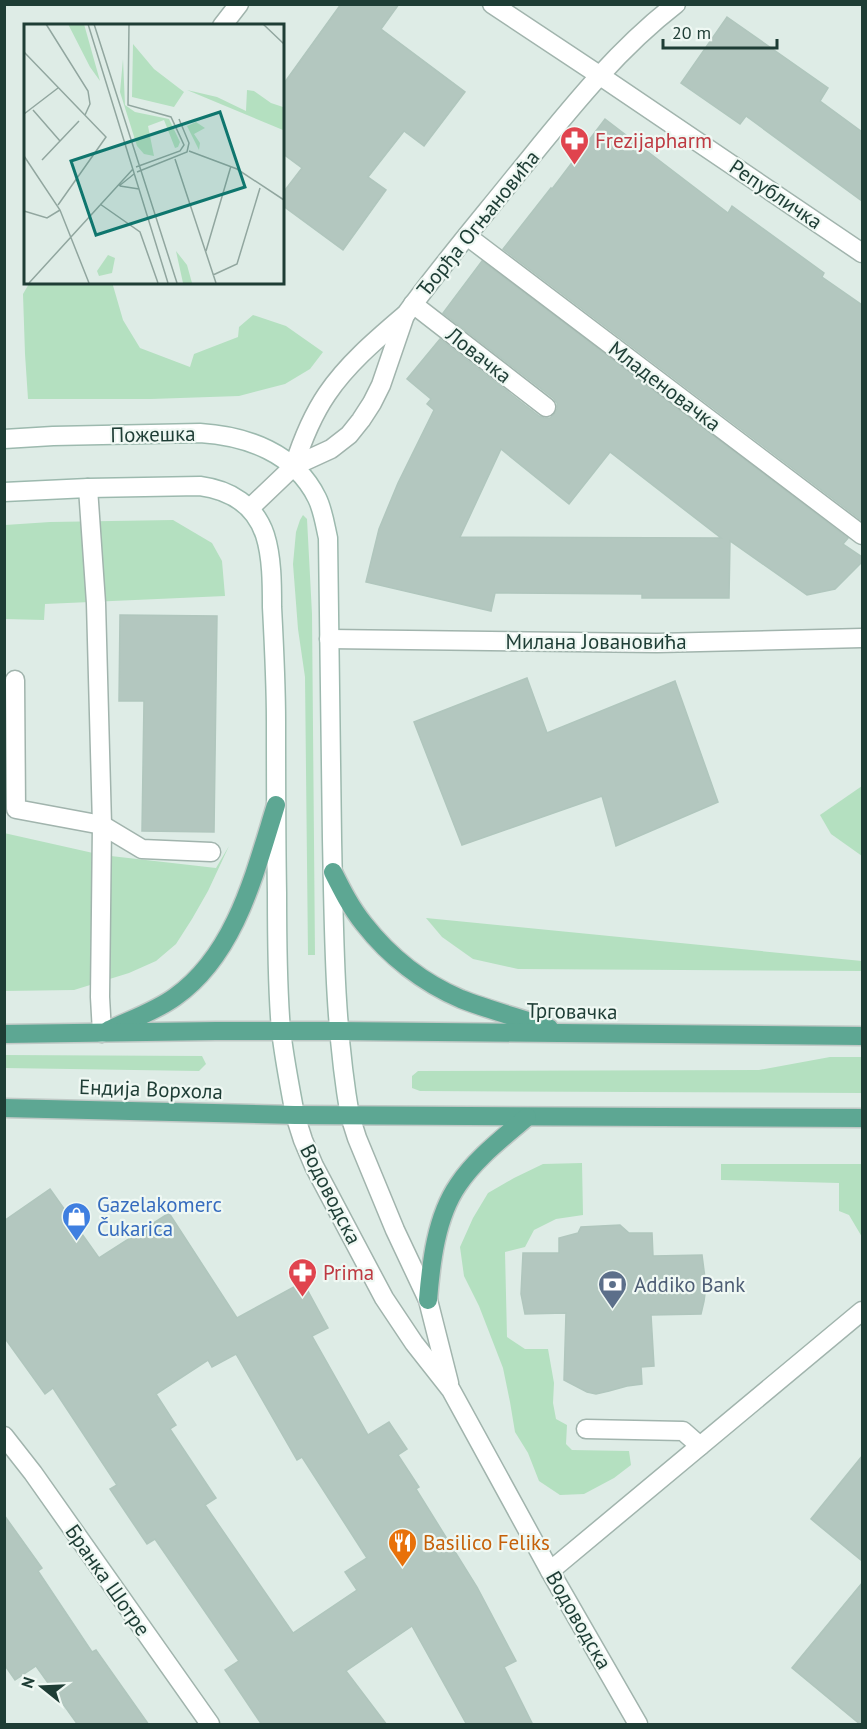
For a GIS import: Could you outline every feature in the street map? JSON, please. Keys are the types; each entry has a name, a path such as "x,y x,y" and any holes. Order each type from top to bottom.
{"main road":[{"path":"102,1033 174,998 198,977 225,940 239,913 251,884 276,805"},
{"path":"333,872 363,923 396,958 432,985 461,999 565,1033"},
{"path":"4,1034 281,1031"},
{"name":"Трговачка","path":"281,1031 862,1036"},
{"name":"Ендија Ворхола","path":"4,1108 295,1115"},
{"path":"295,1115 862,1118"},
{"path":"428,1300 430,1269 436,1240 447,1205 457,1186 473,1166 527,1118"}],"street":[{"path":"224,24 239,4"},
{"name":"Републичка","path":"492,4 862,253"},
{"name":"Ђорђа Огњановића","path":"294,466 303,439 326,395 375,340 410,309 599,75 650,24 676,4"},
{"name":"Младеновачка","path":"467,236 862,536"},
{"name":"Ђорђа Огњановића","path":"294,466 331,449 349,435 361,420 381,386 410,309"},
{"name":"Ловачка","path":"410,309 546,407"},
{"name":"Пожешка","path":"4,440 53,436 219,434 268,449 294,466"},
{"path":"4,492 200,486 216,488 228,493 250,508 294,466"},
{"name":"Водоводска","path":"294,466 317,499 328,538 336,981 343,1074 350,1116 395,1230 428,1300 451,1390"},
{"path":"88,488 96,603 102,825 100,997 102,1033"},
{"name":"Водоводска","path":"250,508 265,535 272,585 276,682 277,959 281,1031 295,1115 314,1166 384,1298 414,1343 451,1390 638,1725"},
{"name":"Милана Јовановића","path":"329,639 657,643 862,638"},
{"path":"15,680 16,810 102,825 142,849 211,852"},
{"path":"550,1571 862,1311"},
{"path":"586,1429 684,1431 700,1446"},
{"name":"Бранка Шотре","path":"4,1436 33,1473 210,1725"}],"green space":[{"path":"29,284 113,284 123,320 140,348 190,367 194,354 238,337 239,327 253,315 286,326 323,352 310,369 285,384 239,396 28,399 23,294"},
{"path":"303,515 307,519 312,614 315,955 308,955 305,677 298,629 293,564 296,532"},
{"path":"173,520 212,543 222,561 225,596 45,604 44,620 5,619 5,525"},
{"path":"862,786 862,856 831,834 820,815"},
{"path":"4,833 102,855 216,868 229,846 192,919 176,944 156,961 129,973 74,990 5,991"},
{"path":"426,918 862,961 862,971 518,969 473,959 442,937"},
{"path":"5,1055 202,1056 206,1064 199,1071 5,1068"},
{"path":"830,1057 862,1057 862,1093 420,1091 412,1088 412,1076 418,1071 759,1070"},
{"path":"582,1163 583,1215 556,1219 534,1230 525,1247 505,1252 507,1337 525,1349 548,1349 554,1383 553,1403 556,1419 567,1425 566,1444 572,1450 629,1451 631,1465 614,1478 584,1494 560,1495 539,1481 528,1453 515,1432 503,1368 479,1306 464,1276 460,1247 473,1218 488,1193 543,1164"},
{"path":"721,1164 862,1164 862,1237 849,1215 839,1211 839,1183 721,1180"}],"building":[{"path":"341,4 399,4 381,29 465,92 424,146 404,131 368,177 386,190 343,250 284,206 284,191 302,168 284,154 284,83"},
{"path":"727,17 828,88 820,101 862,132 862,201 746,116 740,124 681,83"},
{"path":"605,119 728,213 732,206 824,273 822,277 862,305 861,520 503,249"},
{"path":"482,261 848,538 843,544 862,557 862,562 835,589 807,595 730,541 729,598 642,598 642,594 495,593 491,611 366,582 379,529 398,483 434,410 427,404 431,399 407,379 440,339 539,416 550,418 557,409 557,403 553,398 443,313","holes":["501,449 569,504 610,452 721,538 460,537"]},
{"path":"120,615 217,616 214,832 142,831 144,701 119,701"},
{"path":"527,678 547,733 675,681 718,802 616,846 602,796 462,845 414,722"},
{"path":"50,1189 99,1258 169,1213 237,1318 303,1282 328,1328 312,1336 368,1435 389,1422 407,1449 398,1455 419,1487 416,1489 477,1587 516,1661 504,1667 533,1725 467,1725 412,1626 346,1671 387,1725 262,1725 225,1670 239,1661 155,1539 147,1544 110,1489 117,1485 53,1388 45,1394 4,1337 4,1221","holes":["236,1354 297,1460 302,1457 367,1558 345,1572 357,1590 293,1633 205,1505 216,1498 170,1429 176,1425 156,1394 208,1360 212,1367"]},
{"name":"Addiko Bank","path":"620,1225 629,1233 652,1233 653,1256 702,1255 706,1286 704,1301 701,1314 651,1315 654,1366 641,1367 642,1384 596,1394 564,1380 566,1313 525,1314 521,1294 523,1253 559,1253 559,1238 578,1233 581,1227"},
{"path":"862,1456 862,1561 811,1519"},
{"path":"4,1515 42,1568 38,1571 92,1652 96,1650 149,1725 78,1725 36,1666 15,1680 4,1664"},
{"path":"862,1583 862,1725 861,1725 792,1668"}],"place":[{"name":"Frezijapharm","path":"574,166"},
{"name":"Gazelakomerc Čukarica","path":"76,1242"},
{"name":"Prima","path":"302,1298"},
{"name":"Addiko Bank","path":"613,1310"},
{"name":"Basilico Feliks","path":"402,1568"}]}
